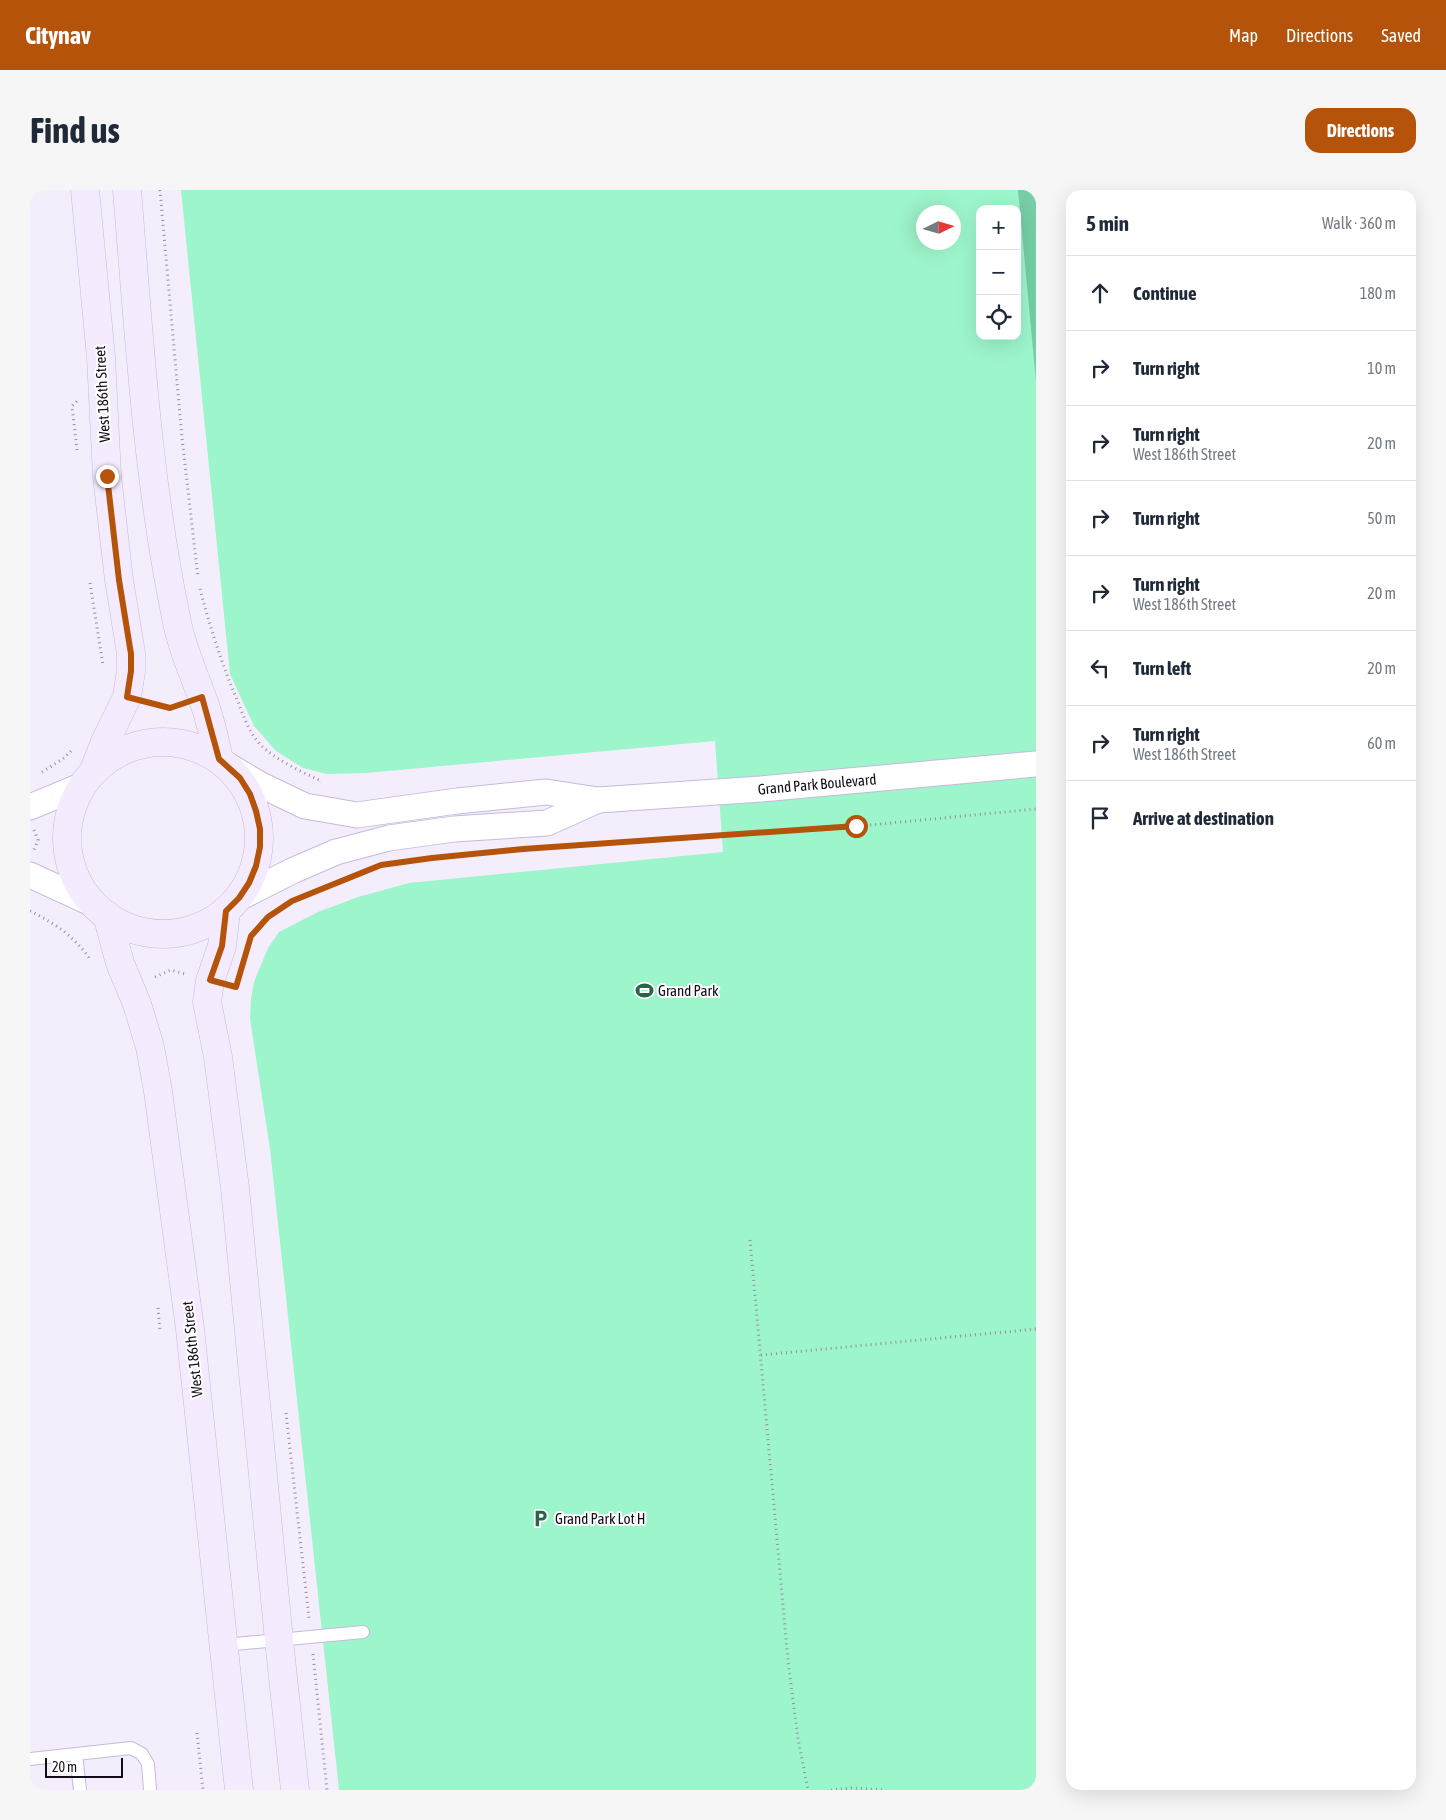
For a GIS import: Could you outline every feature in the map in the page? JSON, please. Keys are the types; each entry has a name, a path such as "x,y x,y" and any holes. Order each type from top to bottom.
{"street":[{"name":"West 186th Street","path":"86,190 100,357 107,476 119,580 131,654 131,671 127,697 88,777 74,801 69,818 68,846 74,873 82,889 100,910 137,1004 150,1047 167,1155 190,1330 239,1790"},
{"path":"126,190 149,443 166,570 177,624 188,662 202,697 223,762"},
{"path":"31,817 88,777 108,758 124,749 141,743 160,741 196,746 223,762 240,778 250,794 260,829 260,847 256,866 249,883 232,905 211,922 176,934 140,932 123,925 31,864"},
{"name":"Grand Park Boulevard","path":"223,762 260,785 305,806 357,815 457,801 546,792 598,800 761,789 1036,764"},
{"name":"Grand Park Boulevard","path":"232,905 292,871 336,852 389,838 454,829 547,823 598,800"},
{"path":"232,905 222,946 210,980 207,1002 218,1058 235,1188 295,1790"}],"lane":[{"path":"224,1645 363,1632"},
{"path":"30,1759 131,1748 142,1754 148,1764 150,1790"},
{"path":"76,1754 80,1790"}],"path":[{"path":"160,190 182,438 198,583 213,638 231,686 255,739 277,757 321,780"},
{"path":"127,697 170,708 231,686"},
{"path":"36,774 64,758 72,749"},
{"path":"551,847 744,833 818,830 1036,809"},
{"path":"31,817 38,840 31,864"},
{"path":"248,945 251,936 268,917 292,901 364,872"},
{"path":"30,911 42,917 80,944 92,963"},
{"path":"131,988 170,970 210,980"},
{"path":"750,1240 788,1661 798,1739 808,1790"},
{"path":"760,1355 1036,1329"},
{"path":"197,1733 203,1790"},
{"path":"831,1790 851,1788 886,1790"}],"shaded area":[{"name":"Grand Park","path":"181,190 1036,190 1036,1790 339,1790 270,1149 250,1019 254,982 268,948 279,932 318,912 358,897 409,883 723,852 715,741 366,773 327,774 303,768 276,751 254,726 230,674"},
{"path":"1018,190 1036,190 1036,382 1021,205 1019,205"}],"place":[{"name":"Grand Park","path":"644,990"},
{"name":"Grand Park Lot H","path":"541,1518"}],"route":[{"path":"107,476 119,580 131,654 131,671 127,697 170,708 202,697 219,759 240,778 250,794 260,829 260,847 256,866 249,883 239,898 226,911 222,946 210,980 236,987 251,936 268,917 292,901 381,865 523,849 856,826"}]}
